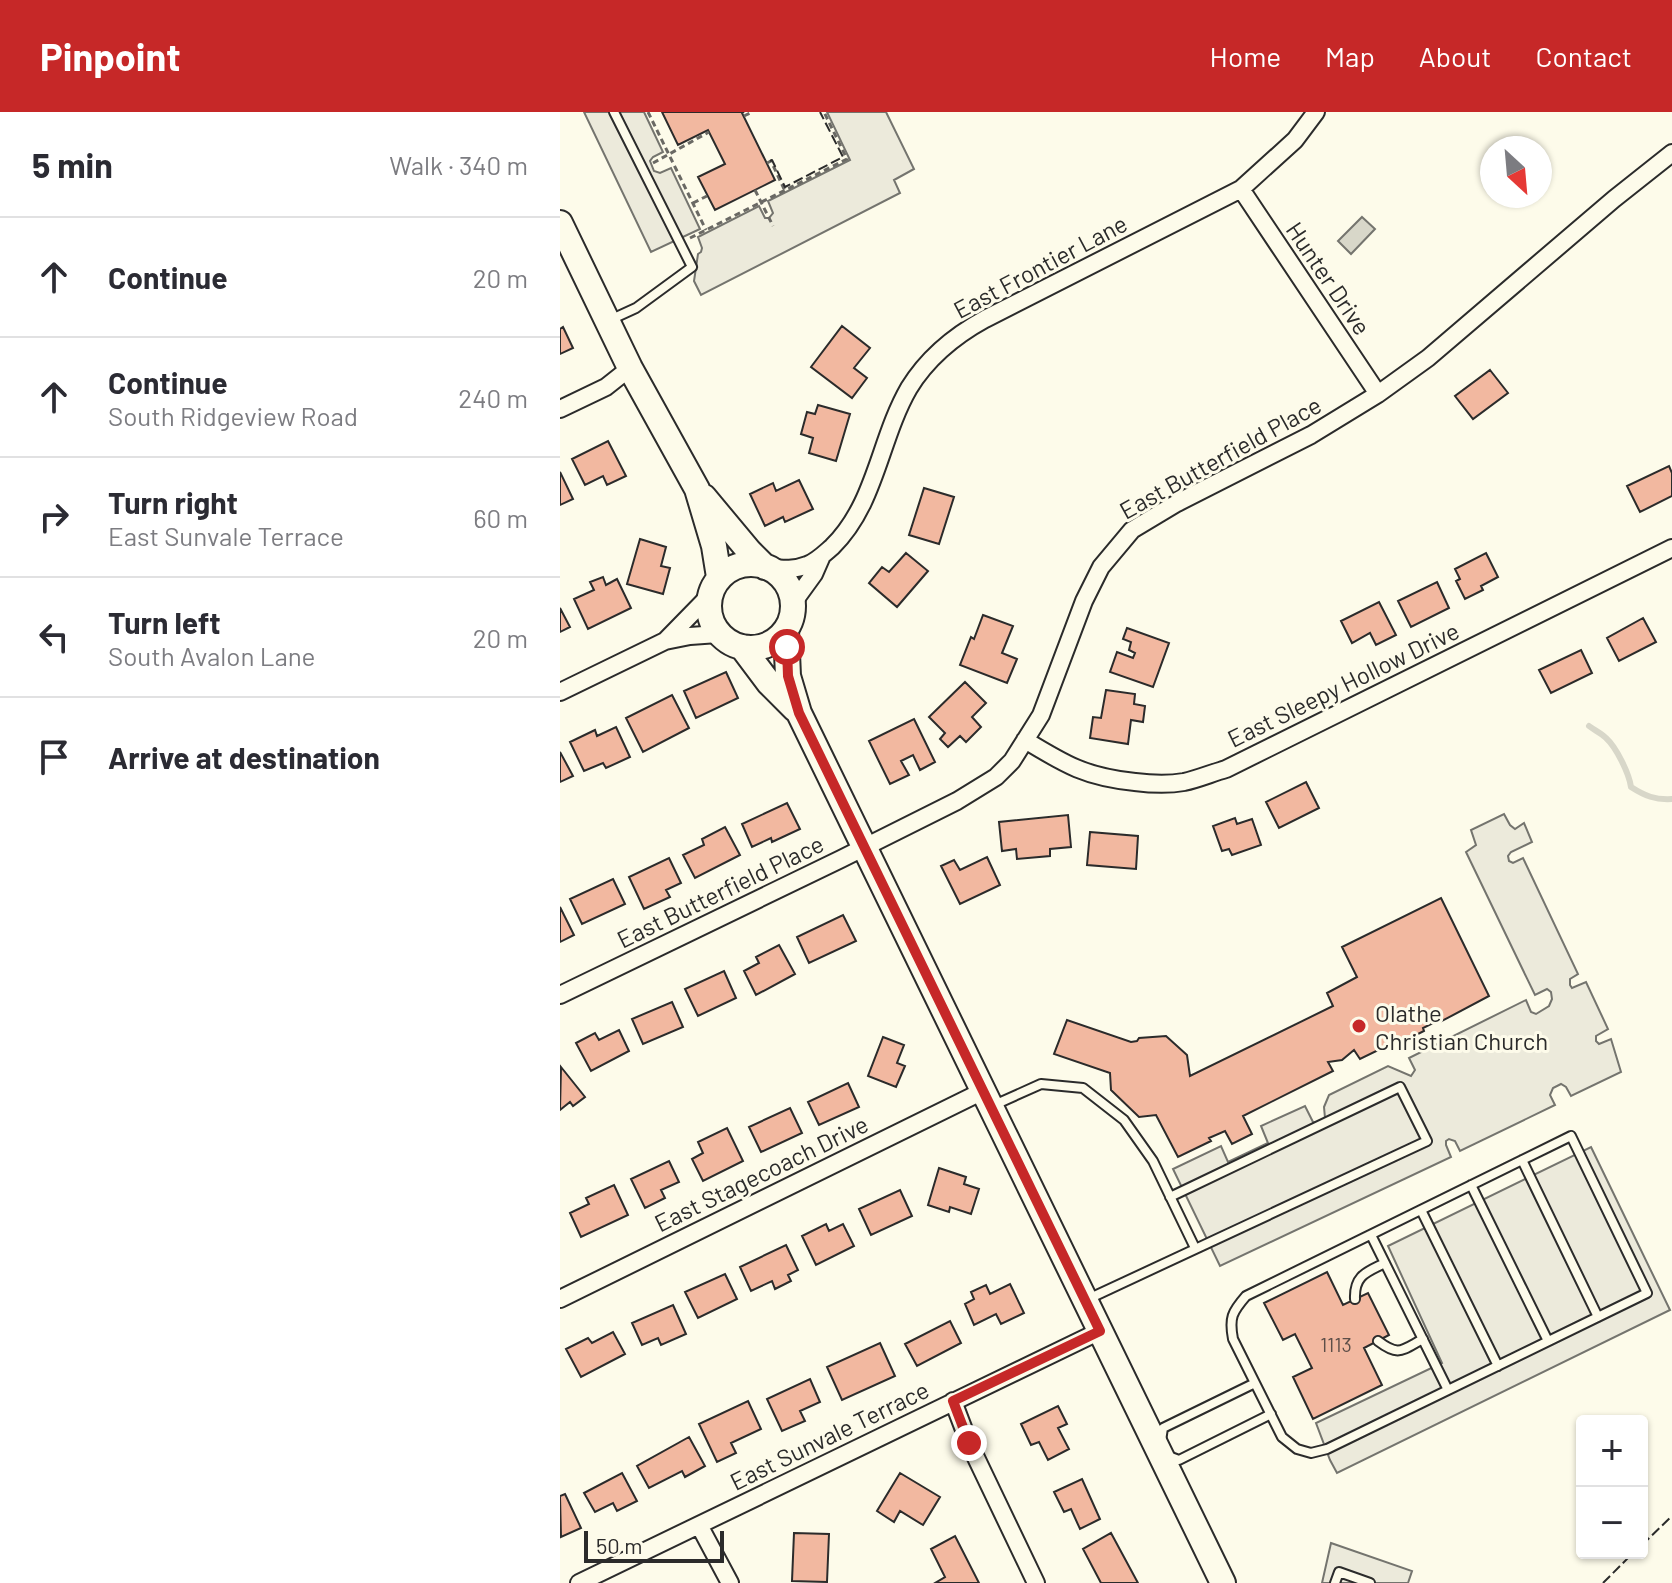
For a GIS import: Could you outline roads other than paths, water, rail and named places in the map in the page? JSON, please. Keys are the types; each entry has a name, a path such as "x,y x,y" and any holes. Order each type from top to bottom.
{"main road":[{"path":"560,223 630,368 697,489 749,551 782,577 790,589 792,617 786,630 776,640 749,648 735,646 718,634 709,616 714,587 714,546 697,489"},
{"path":"714,587 730,569 744,564 768,568"},
{"path":"786,630 788,676 799,713 1223,1583"},
{"path":"742,647 769,683 799,713"}],"street":[{"name":"East Frontier Lane","path":"793,603 822,557 848,529 864,502 909,389 945,345 985,319 1241,189 1295,140 1316,112"},
{"name":"East Butterfield Place","path":"560,995 957,801 996,777 1012,761 1041,715 1084,601 1101,567 1132,530 1177,503 1311,435 1378,394 1428,358 1672,153"},
{"name":"Hunter Drive","path":"1241,189 1378,394"},
{"path":"560,409 606,387 630,368"},
{"name":"East Sleepy Hollow Drive","path":"1025,740 1058,761 1097,777 1158,785 1184,782 1226,769 1672,548"},
{"path":"768,568 793,569 822,557"},
{"path":"665,641 714,587"},
{"path":"560,692 665,641 718,634"},
{"name":"East Stagecoach Drive","path":"560,1299 987,1098"},
{"name":"East Sunvale Terrace","path":"579,1583 1100,1331"},
{"path":"953,1401 969,1443 1036,1583"},
{"path":"699,1525 730,1583"}],"lane":[{"path":"607,321 636,308 692,267 614,112"},
{"path":"987,1098 1041,1084 1083,1088 1124,1120 1153,1161 1195,1248"},
{"path":"1084,1300 1427,1141 1400,1087 1170,1197"},
{"path":"1571,1136 1647,1293 1327,1449 1311,1453 1297,1449 1282,1437 1233,1339 1230,1324 1234,1309 1246,1296 1522,1160 1571,1136"},
{"path":"1522,1160 1598,1317"},
{"path":"1471,1185 1548,1341"},
{"path":"1421,1210 1498,1366"},
{"path":"1371,1235 1448,1390"},
{"path":"1355,1299 1358,1280 1364,1273 1385,1263"},
{"path":"1378,1341 1389,1350 1397,1351 1423,1339"},
{"path":"1255,1383 1163,1428 1159,1452 1179,1460 1271,1414"},
{"path":"1335,1583 1339,1572 1370,1583"}],"waterway":[{"path":"1589,726 1614,747 1631,787 1650,797 1672,799"}],"place":[{"name":"Olathe Christian Church","path":"1359,1026"}]}
